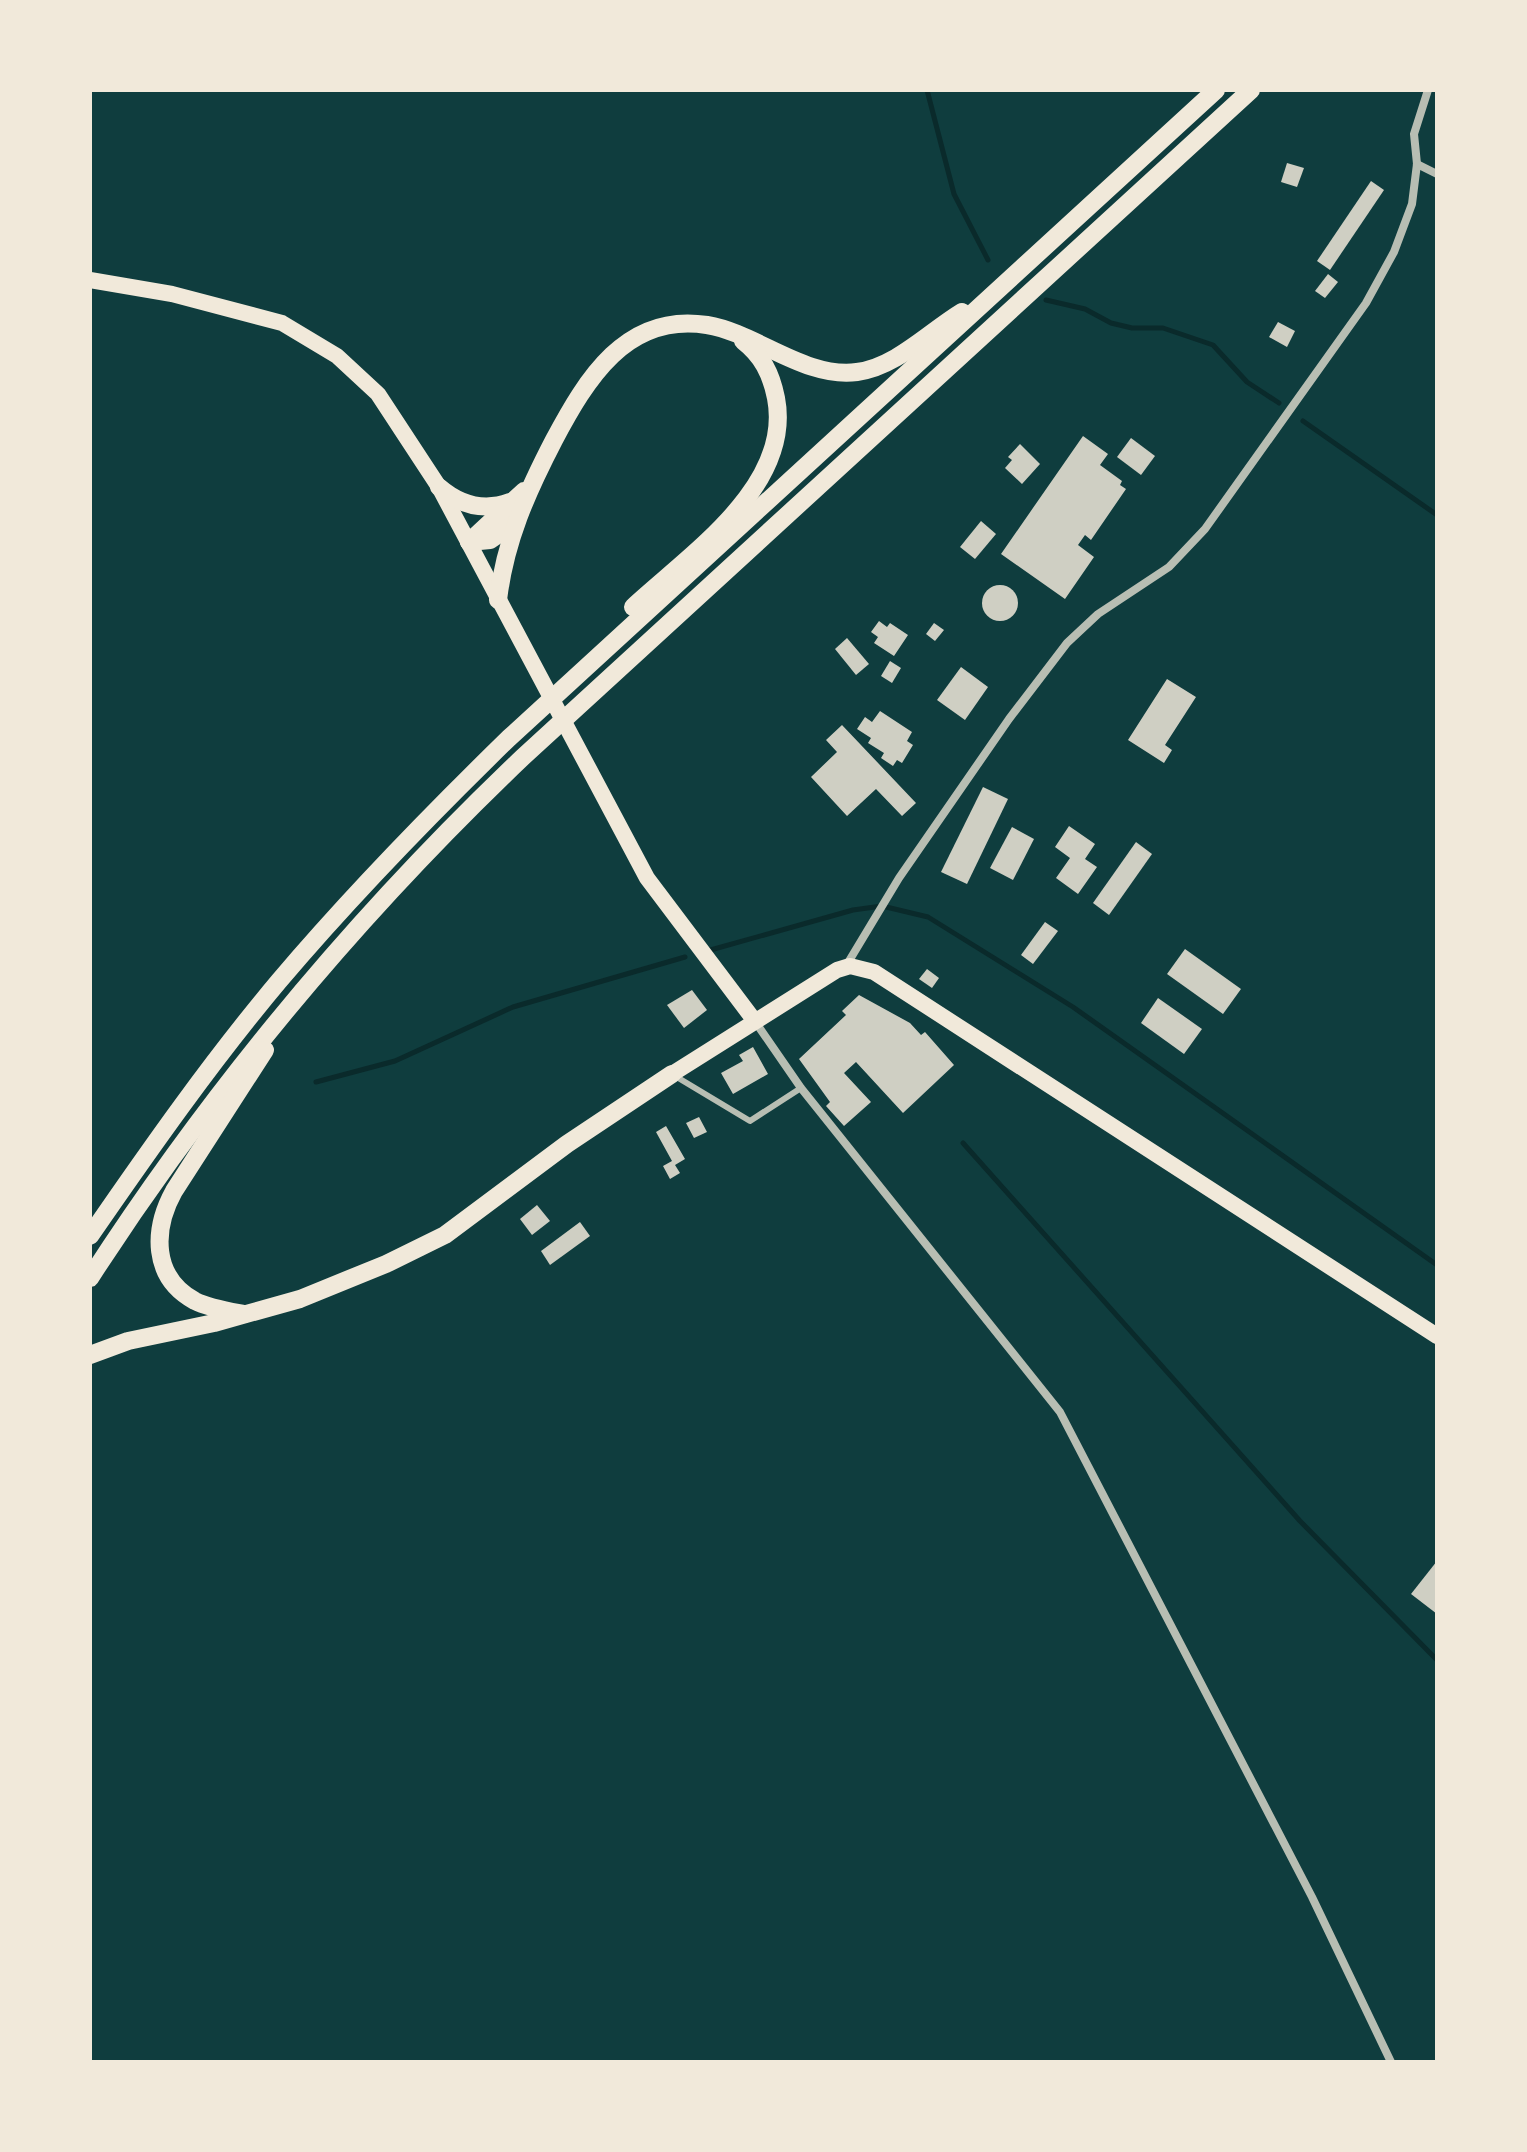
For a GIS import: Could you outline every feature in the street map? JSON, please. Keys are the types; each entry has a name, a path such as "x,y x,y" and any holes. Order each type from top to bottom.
{"highway":[{"path":"90,1236 203,1077 277,983 373,873 509,738 1216,90"},
{"path":"90,1278 181,1148 291,1004 406,873 523,757 1251,90"},
{"path":"498,600 515,523 532,483 589,378 621,345 639,334 677,324 707,325 810,364 856,372 901,354 998,290"},
{"path":"590,663 630,609 741,507 765,475 777,434 774,388 764,361 732,333"},
{"path":"469,542 532,483"},
{"path":"439,487 453,498 474,506 494,507 513,501"},
{"path":"469,542 494,539 515,523"},
{"path":"247,1315 196,1302 177,1289 158,1250 160,1215 249,1080 291,1004"},
{"path":"90,1355 174,1328 247,1315 300,1299 445,1235 567,1144 672,1074"}],"main road":[{"path":"90,280 245,311 302,332 337,356 378,394 439,487 647,878 754,1020"},
{"path":"672,1074 754,1020 846,967 865,969 888,979 1437,1336"}],"street":[{"path":"846,967 899,878 1009,719 1067,643 1098,614 1169,567 1205,529 1366,303 1394,252 1415,194 1415,130 1428,90"},
{"path":"1417,164 1437,174"},
{"path":"754,1020 801,1088 1033,1374 1067,1424 1305,1883 1391,2062"}],"lane":[{"path":"672,1074 750,1121 801,1088"}],"building":[{"path":"1287,163 1304,168 1297,187 1281,182"},
{"path":"1371,181 1384,190 1330,270 1317,261"},
{"path":"1328,274 1338,282 1325,298 1315,291"},
{"path":"1278,322 1295,331 1287,347 1269,337"},
{"path":"1083,436 1108,454 1100,465 1122,481 1120,485 1126,489 1091,540 1085,535 1078,545 1094,557 1065,599 1001,554"},
{"path":"1131,438 1155,456 1141,475 1117,457"},
{"path":"1020,444 1040,464 1022,484 1005,468 1012,460 1008,457"},
{"path":"981,521 996,534 975,559 960,547"},
{"path":"1000,585 1013,590 1018,603 1013,616 1000,621 987,616 982,603 987,590"},
{"path":"879,621 887,627 890,623 908,635 894,656 874,643 878,637 871,632"},
{"path":"934,623 944,630 935,641 926,634"},
{"path":"847,638 869,664 856,675 835,649"},
{"path":"890,661 901,668 892,683 881,676"},
{"path":"961,667 988,687 965,720 937,700"},
{"path":"1167,679 1196,697 1165,745 1172,750 1164,763 1128,740"},
{"path":"880,711 912,732 907,741 913,745 902,763 897,760 893,766 881,758 884,753 868,743 871,738 857,729 865,717 872,722"},
{"path":"842,725 916,803 902,816 876,789 847,816 811,777 837,752 826,740"},
{"path":"983,787 1008,799 967,884 941,872"},
{"path":"1069,826 1095,844 1085,859 1097,867 1078,894 1056,878 1070,858 1055,847"},
{"path":"1012,827 1034,839 1013,880 990,868"},
{"path":"1136,842 1152,854 1109,915 1093,903"},
{"path":"1045,922 1058,931 1033,964 1021,955"},
{"path":"1185,949 1241,989 1223,1014 1167,974"},
{"path":"927,969 939,978 932,988 919,979"},
{"path":"692,990 707,1010 684,1028 667,1005"},
{"path":"859,995 910,1023 921,1035 925,1032 954,1065 903,1113 856,1062 844,1073 871,1102 844,1126 826,1106 830,1102 799,1059 846,1015 842,1011"},
{"path":"1158,998 1202,1029 1184,1054 1141,1023"},
{"path":"753,1047 768,1074 733,1094 721,1073 743,1061 739,1055"},
{"path":"699,1117 707,1132 694,1138 686,1123"},
{"path":"666,1126 685,1159 675,1165 680,1173 670,1179 663,1166 672,1161 656,1132"},
{"path":"537,1205 550,1221 532,1235 520,1219"},
{"path":"580,1222 590,1236 550,1265 541,1251"},
{"path":"1437,1561 1437,1614 1411,1594"}],"waterway":[{"path":"927,90 954,194 988,260"},
{"path":"1046,300 1085,309 1111,323 1132,328 1163,328 1213,345 1247,382 1279,403"},
{"path":"1303,421 1437,515"},
{"path":"707,951 853,910 882,906 928,917 1073,1007 1437,1265"},
{"path":"316,1082 395,1061 513,1007 685,957"},
{"path":"963,1143 1300,1521 1437,1660"}]}
